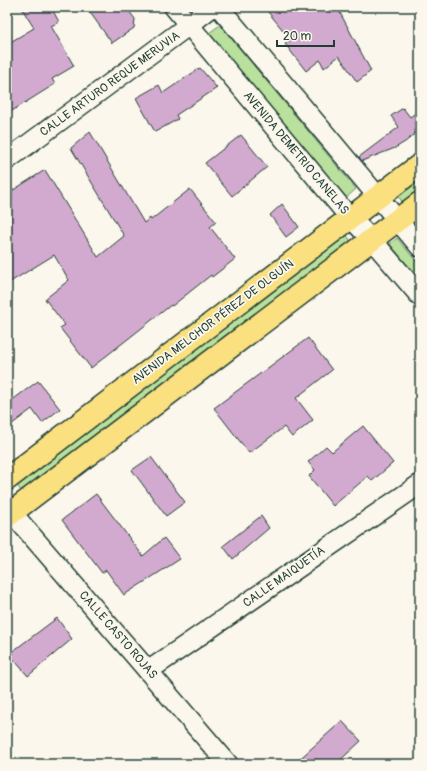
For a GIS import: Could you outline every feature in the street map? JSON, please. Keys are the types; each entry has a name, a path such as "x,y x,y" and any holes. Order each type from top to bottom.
{"highway":[{"name":"AVENIDA MELCHOR PÉREZ DE OLGUÍN","path":"7,479 420,166"},
{"path":"9,512 420,203"}],"street":[{"name":"AVENIDA DEMETRIO CANELAS","path":"174,7 350,218 372,240 420,296"},
{"name":"CALLE ARTURO REQUE MERUVIA","path":"7,160 212,7"},
{"path":"219,7 420,247"},
{"name":"CALLE MAIQUETÍA","path":"148,671 420,484"},
{"name":"CALLE CASTO ROJAS","path":"9,512 228,764"}],"green space":[{"path":"220,25 356,189 346,198 209,33"},
{"path":"420,180 420,190 403,203 398,196"},
{"path":"347,235 351,242 21,491 16,484"},
{"path":"397,238 420,266 420,280 390,244"}],"building":[{"path":"21,7 51,7 59,22 51,26 74,66 52,79 55,84 7,114 7,44 34,28"},
{"path":"86,7 126,7 135,19 134,28 112,43"},
{"path":"264,7 337,7 371,71 357,82 339,56 324,68 320,60 306,71 285,44 291,40"},
{"path":"200,68 217,88 176,115 178,119 155,132 136,98 159,85 163,93"},
{"path":"403,108 410,117 420,110 420,130 395,148 362,161 359,157 399,127 391,116"},
{"path":"90,132 144,223 150,218 151,220 190,189 216,222 210,227 235,259 212,277 211,275 172,306 171,305 91,368 60,328 65,325 45,299 69,280 54,255 7,284 7,194 45,170 98,257 124,236 71,148"},
{"path":"241,135 267,167 232,196 205,163"},
{"path":"282,204 299,227 286,237 270,215"},
{"path":"308,338 332,370 296,398 313,420 292,437 284,427 249,453 214,408"},
{"path":"38,381 60,409 42,423 32,409 7,428 7,404"},
{"path":"363,426 393,463 372,481 368,476 333,506 309,476 315,470 308,462 326,446 332,452"},
{"path":"151,457 185,502 166,516 132,470"},
{"path":"96,494 143,556 164,538 180,559 124,595 106,570 102,573 62,520"},
{"path":"261,516 269,528 233,559 223,546"},
{"path":"57,618 72,639 28,676 9,654"},
{"path":"342,721 361,741 336,764 294,764"}]}
